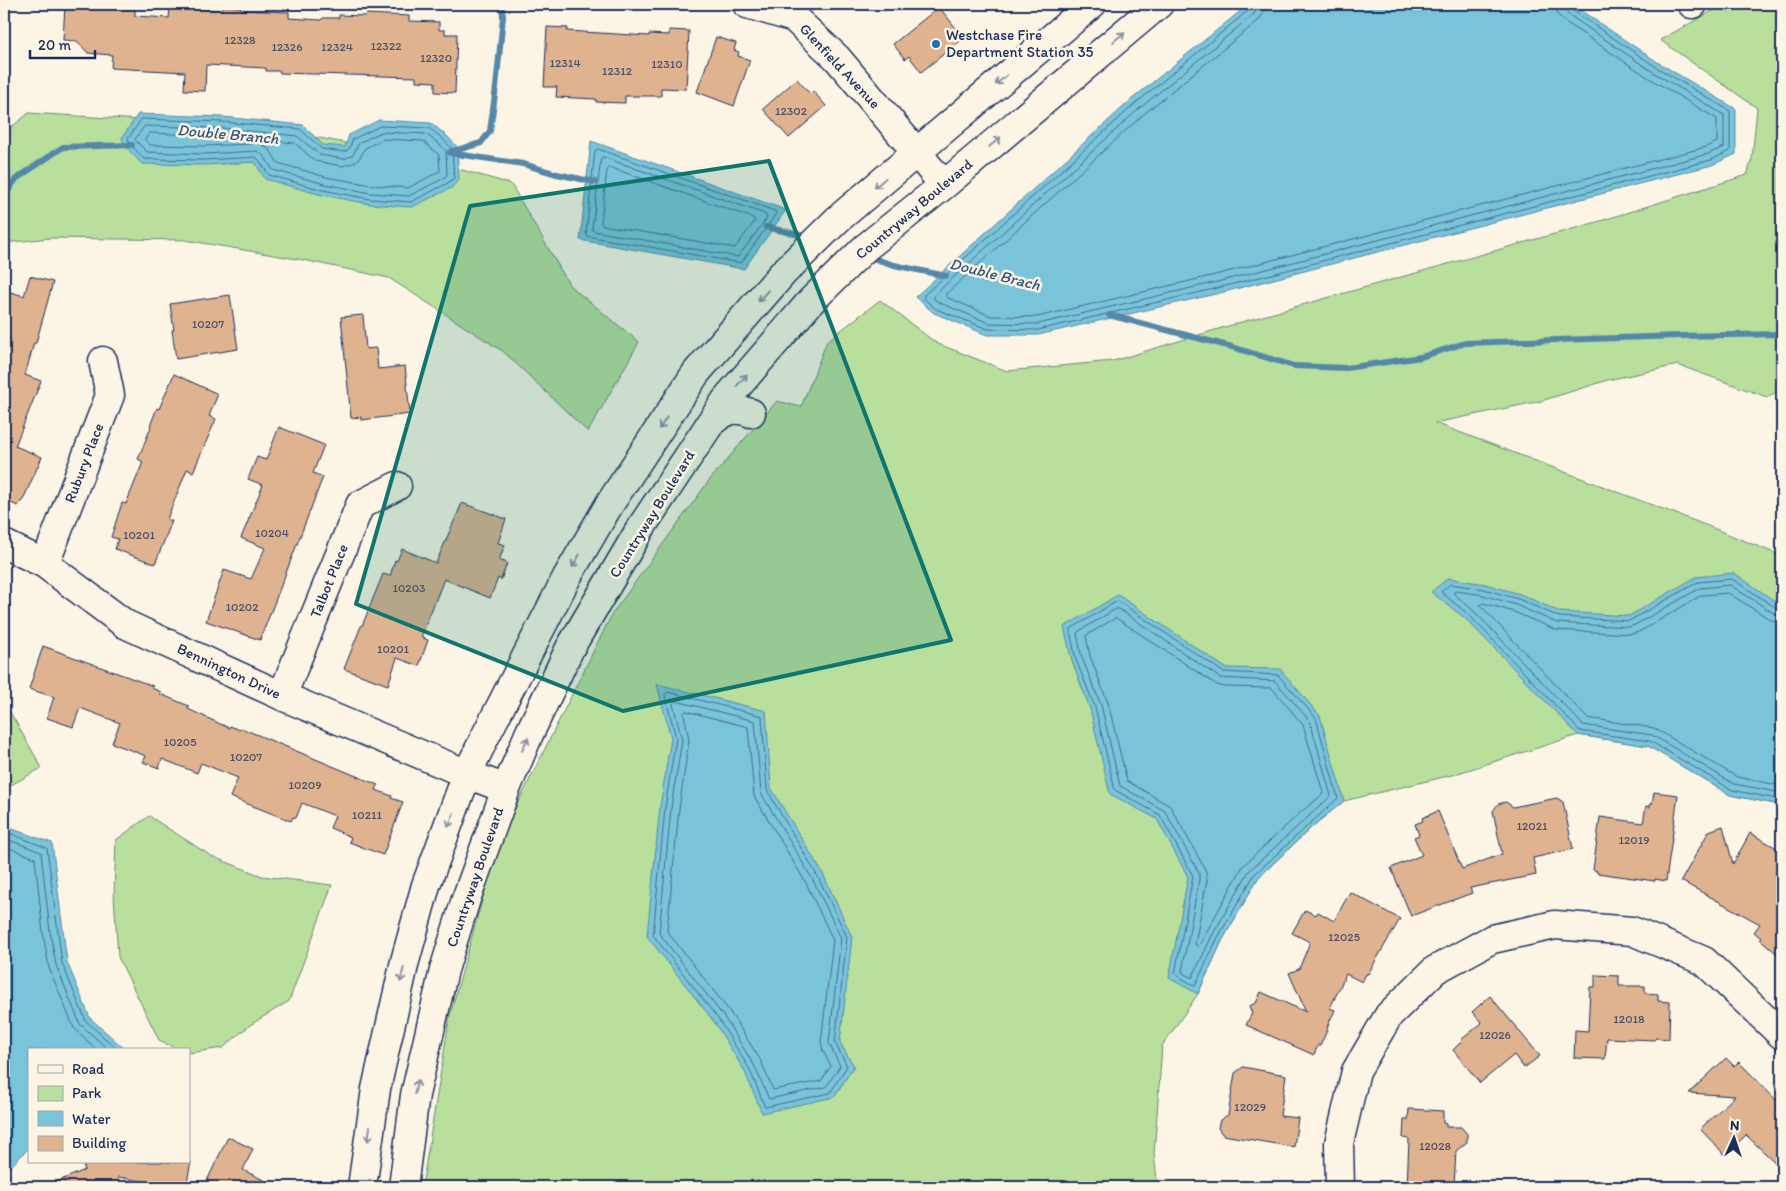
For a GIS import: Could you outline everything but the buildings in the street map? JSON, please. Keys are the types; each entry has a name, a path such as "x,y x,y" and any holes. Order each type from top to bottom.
{"street":[{"name":"Glenfield Avenue","path":"748,4 794,18 837,58 944,185"},
{"path":"362,1187 376,1089 405,961 426,885 468,774 487,733 567,577 609,505 696,373 783,273 838,219 1092,4"},
{"name":"Countryway Boulevard","path":"403,1187 414,1095 444,970 466,899 506,789 529,734 570,648 642,526 728,397 812,300 865,248 944,185 1159,4"},
{"name":"Rubury Place","path":"46,564 110,395 103,361"},
{"path":"710,423 729,410 740,409 751,413"},
{"name":"Talbot Place","path":"282,696 360,505 397,486"},
{"name":"Bennington Drive","path":"4,544 46,564 125,624 282,696 506,789"},
{"path":"1340,1187 1339,1143 1356,1071 1389,1016 1435,970 1492,940 1555,925 1632,931 1704,961 1782,1035"}],"highlighted area":[{"path":"769,161 951,640 623,711 356,604 470,206"}],"green space":[{"path":"1725,4 1782,4 1782,389 1767,397 1678,365 1608,380 1541,401 1435,423 1708,526 1782,556 1782,808 1780,805 1730,795 1648,746 1578,735 1452,775 1344,801 1313,826 1258,878 1222,941 1198,994 1162,1046 1154,1155 1158,1187 422,1187 450,1015 498,843 612,614 708,482 777,401 801,407 827,341 880,300 936,343 1007,371 1113,361 1238,323 1597,222 1747,175 1752,159 1757,108 1660,40"},
{"path":"29,113 268,128 417,157 511,184 570,286 639,342 588,432 504,352 389,278 303,260 185,240 50,238 4,243 4,133"},
{"path":"4,704 42,768 9,786 4,786"},
{"path":"149,816 211,856 262,876 332,885 289,1001 250,1025 223,1048 190,1053 190,1048 174,1048 159,1040 118,957 114,895 116,840"}],"water":[{"path":"1249,4 1571,4 1659,63 1736,109 1736,154 1712,165 1220,293 1038,335 987,335 934,313 915,297 1132,99"},
{"path":"138,114 223,117 303,125 323,145 345,147 349,135 379,120 431,123 457,147 459,180 451,188 412,207 370,204 322,195 265,179 255,162 204,165 142,164 125,146 122,138"},
{"path":"591,141 786,210 744,269 580,240"},
{"path":"1734,573 1782,606 1782,803 1780,805 1730,795 1648,746 1578,735 1466,619 1431,592 1448,578 1485,584 1520,594 1560,612 1629,616 1696,577"},
{"path":"1118,595 1226,668 1280,669 1320,716 1344,801 1313,826 1258,878 1222,941 1198,994 1169,978 1188,877 1157,819 1110,794 1090,709 1072,661 1064,627"},
{"path":"657,684 766,711 771,788 823,874 852,937 840,1043 854,1066 834,1097 762,1113 744,1070 715,1023 647,936 660,807 671,738"},
{"path":"4,826 52,843 67,962 90,1018 124,1048 28,1048 28,1149 4,1173"}],"waterway":[{"name":"Double Branch","path":"450,152 481,143 490,131 503,17 502,4"},
{"name":"Double Branch","path":"4,197 16,179 63,147 132,145"},
{"name":"Double Branch","path":"450,153 523,164 595,182"},
{"path":"766,227 808,237"},
{"name":"Double Brach","path":"872,258 894,265 946,276"},
{"path":"1109,315 1232,347 1294,366 1346,368 1421,357 1465,343 1782,334"}],"place":[{"name":"Westchase Fire Department Station 35","path":"936,44"}]}
